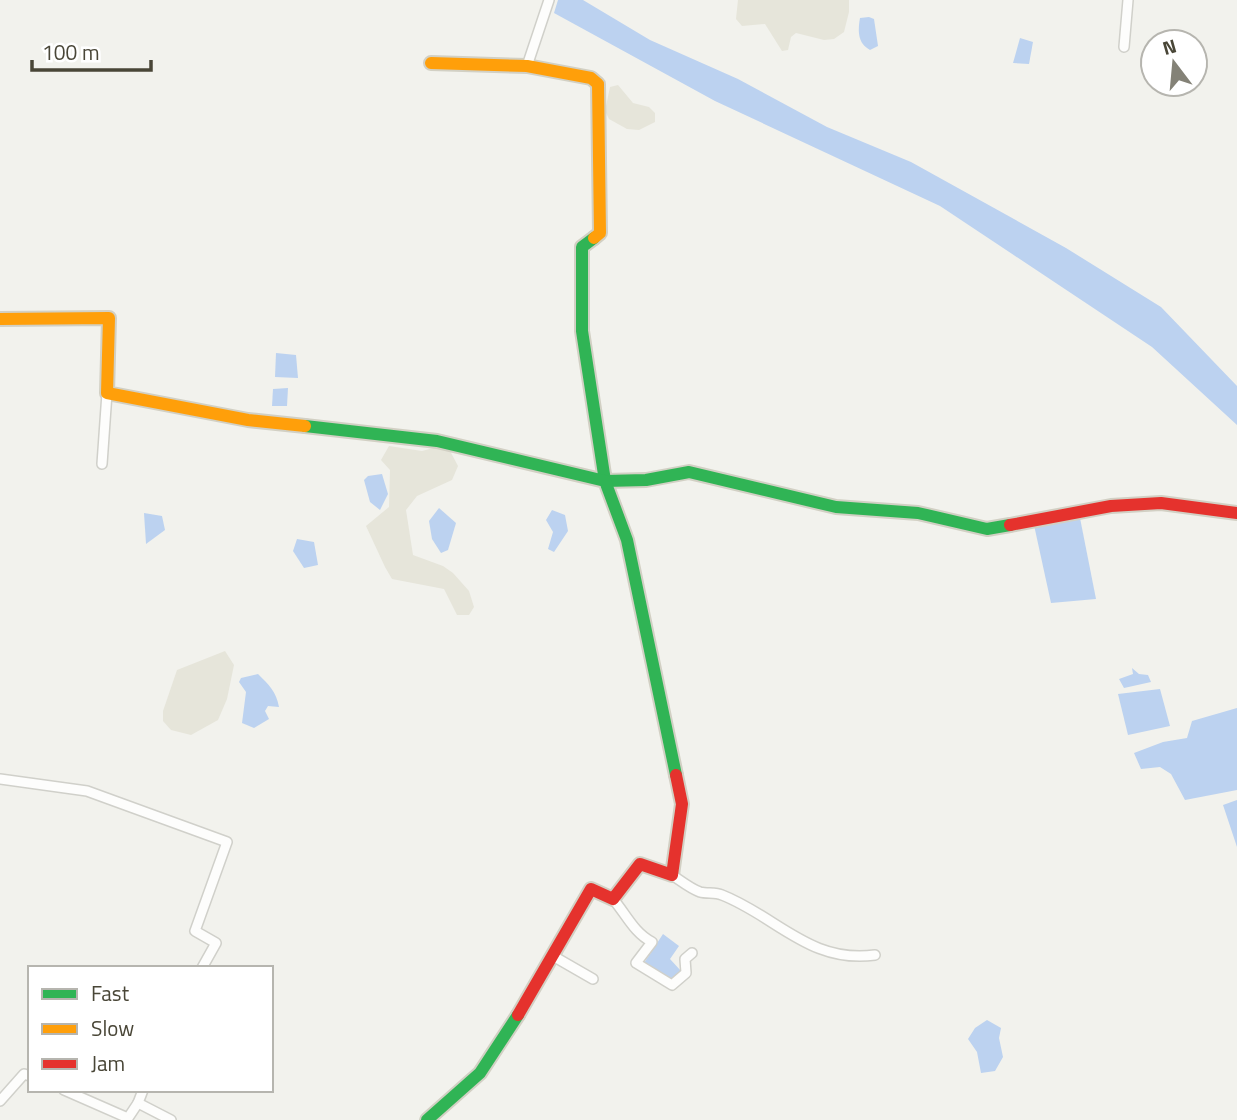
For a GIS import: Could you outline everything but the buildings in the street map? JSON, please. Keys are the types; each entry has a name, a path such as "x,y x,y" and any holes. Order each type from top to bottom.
{"street":[{"path":"527,66 549,0"},
{"path":"1124,47 1128,0"},
{"path":"431,63 527,66 591,78 598,84 600,233 582,247 582,319 606,481 627,540 682,804 672,875"},
{"path":"0,319 109,318 102,464"},
{"path":"107,393 150,404 248,420 437,441 606,481 646,480 689,472 836,508 918,513 987,529 1052,516 1161,503 1237,513"},
{"path":"0,779 87,791 227,842 195,931 216,943 203,966"},
{"path":"613,899 640,864 672,875 699,892 721,894 798,940 830,953 856,958 876,955"},
{"path":"427,1120 480,1073 591,889 613,899 638,935 652,942 636,963 672,985 686,972 685,959 691,953"},
{"path":"553,956 593,979"},
{"path":"0,1101 24,1074 28,1075"},
{"path":"69,1092 128,1118 143,1092"},
{"path":"138,1103 172,1120"}],"shaded area":[{"path":"738,0 849,0 849,12 844,32 834,39 824,40 796,33 791,37 788,50 782,51 765,24 742,26 736,19"},
{"path":"618,85 633,103 649,107 655,113 655,122 639,130 627,129 609,119 605,111 610,87"},
{"path":"389,446 422,451 437,447 449,449 458,466 452,480 417,496 406,510 413,555 443,566 453,573 469,591 474,607 469,615 457,615 444,589 392,579 385,567 366,526 389,507 390,470 381,460"},
{"path":"225,651 234,665 227,699 218,720 191,735 171,730 163,721 163,711 177,670"}],"water":[{"path":"558,0 583,0 650,40 738,79 827,127 911,162 1066,248 1161,307 1237,386 1237,425 1152,347 940,206 715,101 554,13"},
{"path":"860,18 874,19 878,46 870,50 863,44 859,32"},
{"path":"1020,38 1033,42 1029,64 1013,63"},
{"path":"276,353 296,355 298,378 275,377"},
{"path":"288,388 287,406 272,406 273,389"},
{"path":"382,474 388,494 380,510 370,502 364,480 368,476"},
{"path":"439,508 456,523 448,550 441,553 432,539 429,521"},
{"path":"552,510 565,515 568,531 554,552 548,549 553,532 546,520"},
{"path":"144,513 162,516 165,530 146,544"},
{"path":"1080,518 1096,599 1051,603 1034,525"},
{"path":"297,539 314,542 318,565 304,568 293,551"},
{"path":"1132,668 1139,674 1148,675 1151,682 1124,688 1119,679 1133,674"},
{"path":"258,674 274,692 279,707 268,706 265,711 269,719 254,728 242,723 246,692 239,682 241,678"},
{"path":"1160,689 1170,726 1128,735 1118,694"},
{"path":"1237,708 1237,790 1185,800 1171,774 1160,767 1141,769 1134,753 1163,742 1187,738 1192,721"},
{"path":"1237,800 1237,847 1223,805"},
{"path":"663,934 679,946 670,959 681,971 672,982 644,963"},
{"path":"987,1020 1001,1028 999,1038 1003,1057 995,1071 981,1073 977,1052 968,1039 975,1028"}],"traffic: fast":[{"path":"594,238 582,247 582,331 605,481 646,480 689,472 836,507 918,513 987,529 1010,525"},
{"path":"305,426 437,441 605,481 627,540 676,775"},
{"path":"427,1120 480,1073 518,1015"}],"traffic: slow":[{"path":"431,63 527,66 591,78 598,84 600,233 594,238"},
{"path":"0,319 109,318 107,393 248,420 305,426"}],"traffic: jam":[{"path":"1010,525 1111,506 1161,503 1237,513"},
{"path":"518,1015 591,889 613,899 640,864 672,875 682,804 676,775"}]}
